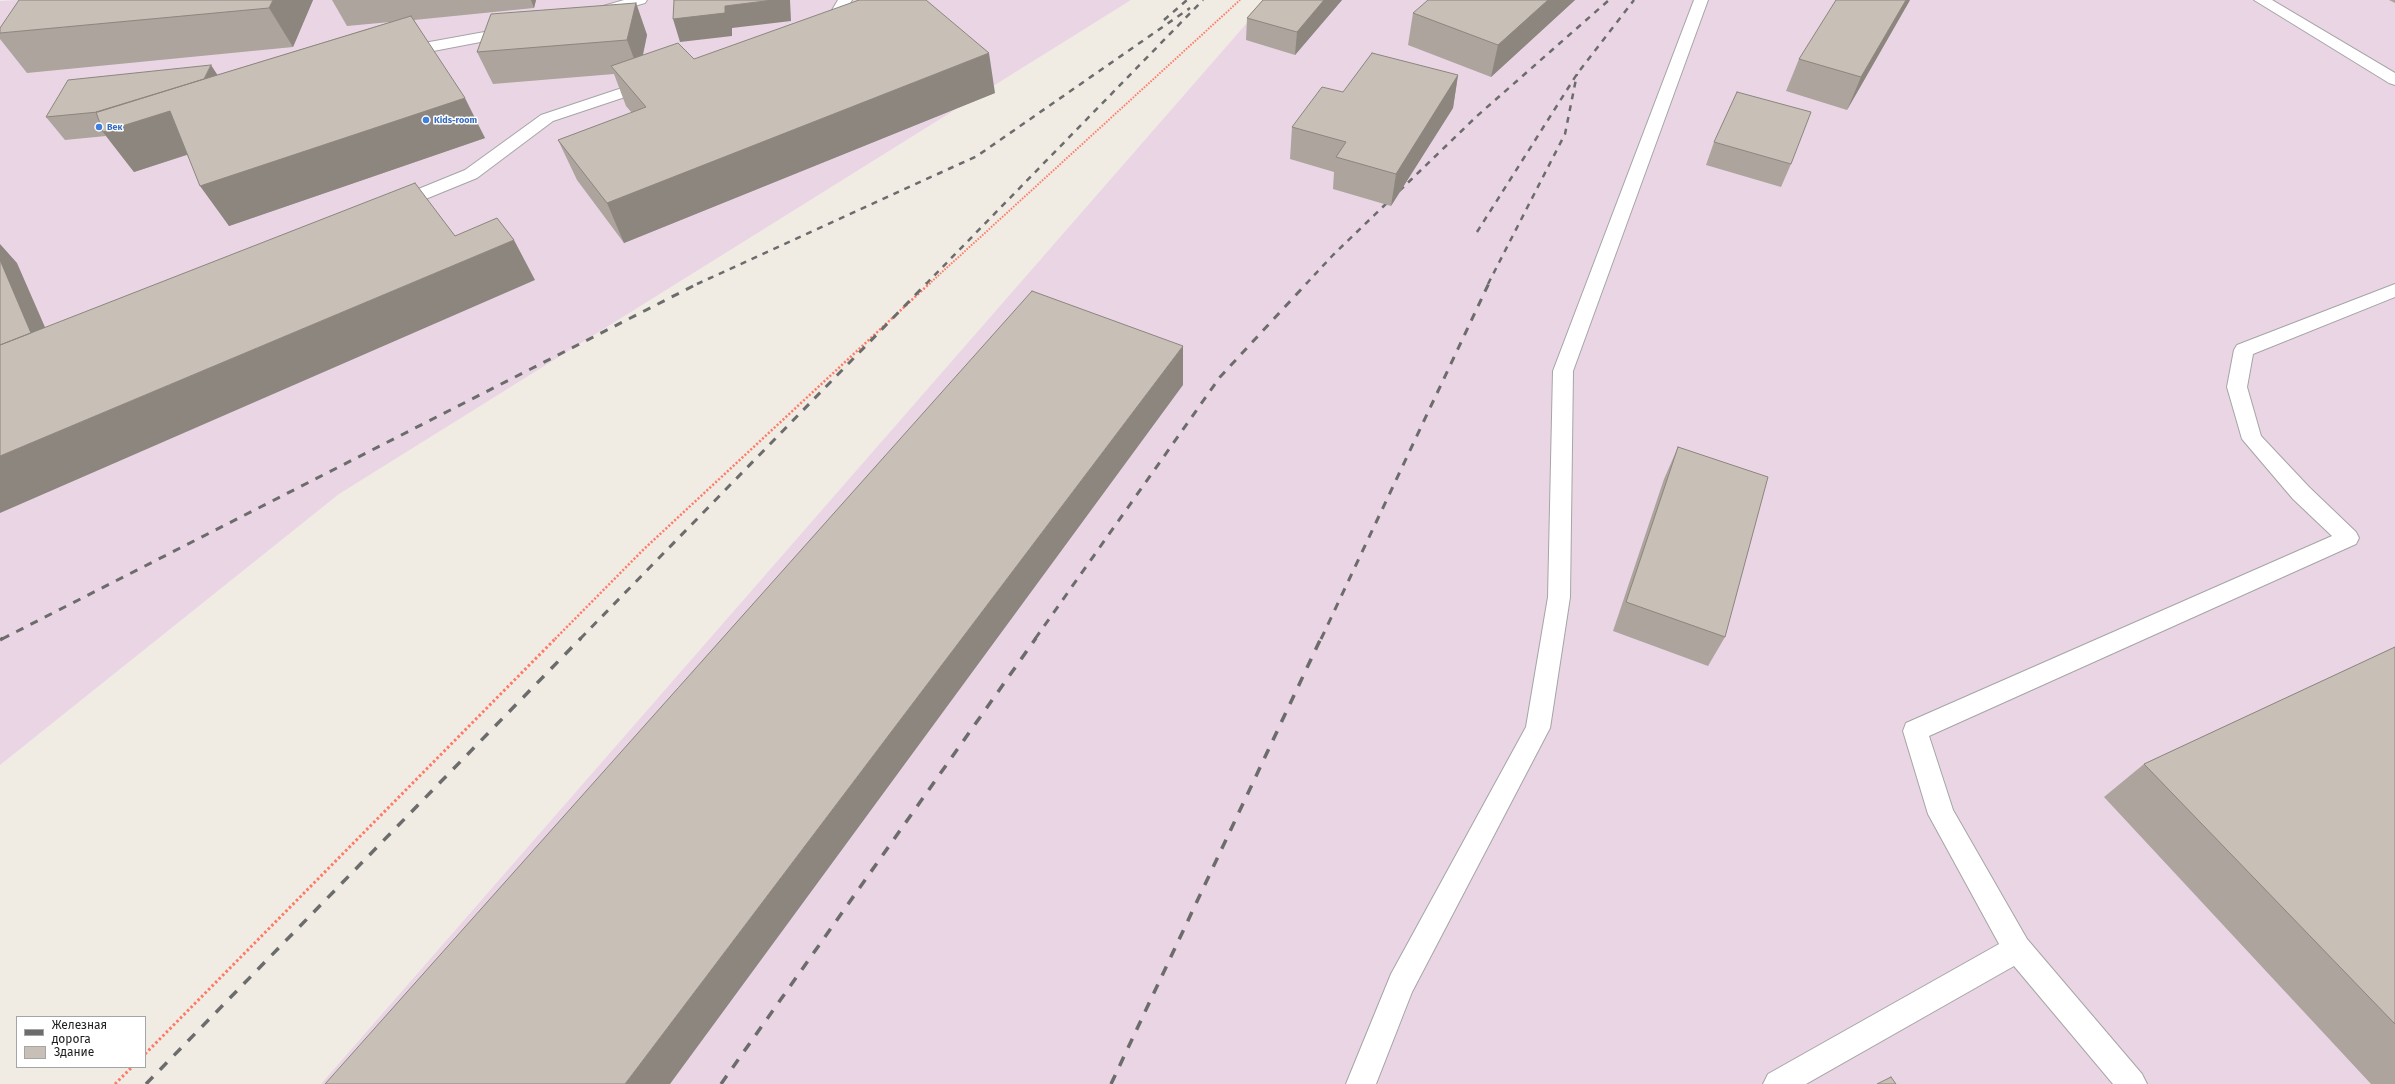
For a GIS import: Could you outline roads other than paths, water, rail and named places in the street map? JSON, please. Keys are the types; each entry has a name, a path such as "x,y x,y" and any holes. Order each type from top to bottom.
{"lane":[{"path":"582,16 640,0"},
{"path":"810,30 832,23 844,0"},
{"path":"1361,1084 1401,984 1538,728 1559,597 1563,371 1701,0"},
{"path":"2261,0 2395,80"},
{"path":"384,55 530,29"},
{"path":"383,210 471,174 547,118 667,78"},
{"path":"2132,1084 2017,949 1942,814 1915,732 2348,538 2301,493 2252,439 2237,387 2242,358 2244,350 2395,290"},
{"path":"1778,1084 2017,949"}],"railway":[{"path":"1164,20 1187,0"},
{"path":"926,284 1203,0"},
{"path":"1306,284 1333,255 1477,116 1609,0"},
{"path":"1577,74 1634,0"},
{"path":"697,284 977,156 1190,8"},
{"path":"1477,232 1577,74"},
{"path":"1488,284 1565,134 1577,74"},
{"path":"580,639 927,283"},
{"path":"1035,639 1220,377 1307,283"},
{"path":"1321,639 1489,283"},
{"path":"2,639 697,284"},
{"path":"146,1084 581,638"},
{"path":"721,1084 1036,638"},
{"path":"1111,1084 1321,638"}],"place":[{"name":"Kids-room","path":"426,120"},
{"name":"Век","path":"99,127"}]}
